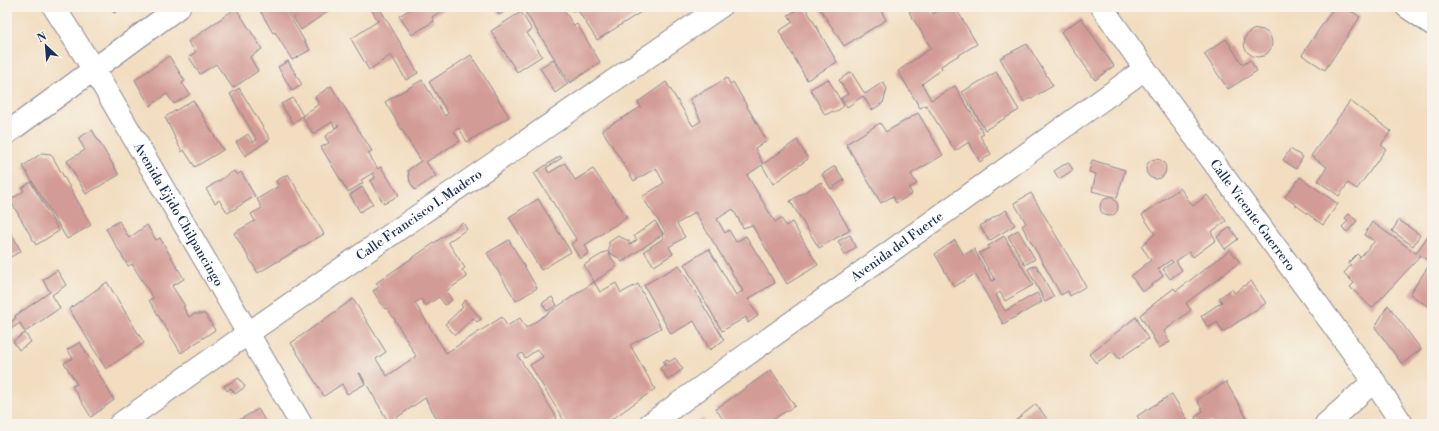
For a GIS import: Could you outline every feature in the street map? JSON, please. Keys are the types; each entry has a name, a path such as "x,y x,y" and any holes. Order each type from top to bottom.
{"street":[{"name":"Avenida Ejido Chilpancingo","path":"54,7 94,70 301,424"},
{"path":"7,133 179,7"},
{"name":"Calle Francisco I. Madero","path":"120,424 247,334 720,7"},
{"name":"Calle Vicente Guerrero","path":"1102,7 1145,69 1374,381 1402,424"},
{"path":"1407,7 1432,24"},
{"name":"Avenida del Fuerte","path":"650,424 1145,69"},
{"path":"1326,424 1374,381"}],"building":[{"path":"110,7 124,7 114,13"},
{"path":"258,7 284,7 310,50 292,60 275,32 273,33"},
{"path":"286,7 334,7 301,30"},
{"path":"370,7 379,7 418,73 406,80 391,55 369,70 351,39 378,21"},
{"path":"414,7 441,7 443,10 432,17 434,21 412,35 399,16"},
{"path":"494,7 512,7 499,15"},
{"path":"522,7 562,7 574,26 577,24 600,62 570,83"},
{"path":"570,7 638,7 641,12 597,40 577,9 573,11"},
{"path":"802,7 805,7 837,62 807,80 779,31 793,22 788,15"},
{"path":"819,7 879,7 886,20 844,46"},
{"path":"916,7 929,7 933,14 944,7 955,7 977,44 941,66 942,69 922,84 931,100 955,86 984,134 980,136 991,154 980,162 969,142 955,151 926,105 920,108 898,71 931,48 909,12"},
{"path":"1334,7 1345,7 1360,17 1325,70 1302,55"},
{"path":"236,8 262,49 250,57 258,71 233,88 216,64 200,74 189,57 196,52 188,42"},
{"path":"521,12 532,30 527,33 542,56 517,72 491,31"},
{"path":"1081,18 1114,66 1095,80 1061,32"},
{"path":"1258,29 1268,33 1272,43 1268,53 1258,57 1248,53 1244,43 1248,33"},
{"path":"1226,39 1243,65 1250,60 1257,71 1228,89 1204,54"},
{"path":"1027,44 1053,86 1024,102 1000,58"},
{"path":"471,55 509,117 467,142 459,128 454,131 460,141 426,162 436,176 415,190 410,182 408,170 421,161 385,102 422,80 445,116 448,113 429,82"},
{"path":"169,56 185,81 182,83 190,94 174,104 167,94 150,106 135,80"},
{"path":"553,59 568,84 555,93 540,68"},
{"path":"288,61 302,85 292,91 278,67"},
{"path":"851,72 865,94 883,82 887,89 883,103 872,110 863,96 847,107 841,98 848,94 839,80"},
{"path":"996,72 1019,110 985,130 962,92"},
{"path":"727,78 730,84 733,82 767,141 755,148 763,164 797,140 808,159 773,184 762,165 747,175 775,222 781,218 786,226 792,222 818,265 787,284 752,225 743,228 733,209 717,219 725,233 729,230 736,242 746,236 775,283 748,299 758,316 748,323 746,317 722,331 684,264 709,249 736,295 743,291 695,212 677,224 685,237 669,247 673,254 654,266 644,251 664,238 662,235 666,232 642,197 664,183 656,168 634,181 602,130 641,107 638,102 666,82 693,126 701,121 690,99"},
{"path":"828,79 844,106 834,113 833,111 825,115 810,89"},
{"path":"331,86 372,151 368,153 378,169 381,167 399,195 384,204 370,181 375,178 373,173 361,180 363,183 348,192 321,147 329,143 325,137 339,125 335,128 332,122 313,134 302,116 319,104 315,97"},
{"path":"239,88 270,139 245,156 236,142 248,134 253,142 257,140 230,94"},
{"path":"293,98 303,116 293,123 281,104"},
{"path":"193,100 223,150 195,167 184,150 182,152 165,117"},
{"path":"1350,101 1391,131 1381,145 1386,149 1357,189 1348,183 1339,196 1318,181 1327,167 1311,156"},
{"path":"918,113 943,155 911,174 917,184 909,188 912,194 896,203 893,196 881,203 846,144 880,123 886,132"},
{"path":"92,130 119,175 86,194 67,161 85,150 78,138"},
{"path":"1290,149 1303,157 1296,169 1283,160"},
{"path":"42,153 51,154 91,225 67,239 23,166"},
{"path":"560,156 562,158 546,168 549,173 565,163 575,180 593,169 627,217 585,245 589,253 580,259 571,244 577,240 534,173"},
{"path":"1156,159 1163,162 1166,169 1163,176 1156,179 1149,176 1146,169 1149,162"},
{"path":"1092,160 1125,170 1117,198 1092,191 1096,174 1089,172"},
{"path":"1068,162 1073,170 1059,179 1054,171"},
{"path":"835,166 844,180 831,189 822,174"},
{"path":"234,171 237,175 241,172 255,196 228,213 219,200 215,203 206,189"},
{"path":"288,174 324,234 258,273 234,233 255,221 251,214 262,208 257,199 279,186 276,181"},
{"path":"1300,177 1338,204 1323,225 1285,197"},
{"path":"31,182 59,231 36,245 10,200 24,191 22,188"},
{"path":"821,182 850,230 819,248 790,201"},
{"path":"362,187 373,204 360,212 350,195"},
{"path":"1180,188 1193,206 1207,195 1226,221 1211,232 1216,240 1193,257 1189,252 1176,261 1182,270 1170,279 1163,269 1173,262 1171,260 1158,269 1163,276 1143,292 1131,276 1151,260 1141,246 1155,234 1142,215"},
{"path":"1031,193 1086,286 1070,296 1068,291 1061,295 1022,226 1026,223 1014,203"},
{"path":"1109,198 1115,201 1118,207 1115,213 1109,216 1103,213 1100,207 1103,201"},
{"path":"538,199 571,252 541,270 509,217"},
{"path":"1006,210 1015,225 989,241 980,226"},
{"path":"1349,214 1357,221 1347,232 1342,227 1348,221 1345,218"},
{"path":"1399,220 1420,235 1413,246 1392,231"},
{"path":"119,221 129,238 147,225 156,240 160,238 184,279 172,286 185,306 183,307 189,317 194,314 205,314 215,330 181,353 149,300 153,298 132,264 128,266 106,229"},
{"path":"655,221 663,234 622,262 619,258 609,253 609,242 618,236 629,241 629,245 637,240 634,236"},
{"path":"1372,222 1416,253 1432,230 1432,309 1410,294 1431,262 1420,255 1372,308 1350,287 1354,283 1344,273 1351,265 1348,263 1357,254 1360,257 1375,241 1364,235"},
{"path":"463,223 467,229 448,242 465,268 462,270 467,277 446,291 452,300 445,305 439,297 425,306 421,299 415,303 446,353 502,317 507,326 520,318 526,328 594,282 600,292 616,283 621,293 638,284 661,328 630,345 655,389 605,424 566,424 530,365 543,357 538,349 525,358 522,353 518,356 557,418 547,424 440,424 425,398 389,423 360,373 365,384 347,394 342,384 324,396 291,343 353,299 386,352 376,359 387,376 416,356 395,320 387,308 385,309 373,291 379,287 376,283"},
{"path":"1230,227 1238,239 1225,249 1217,237"},
{"path":"1018,230 1035,259 1025,265 1008,236"},
{"path":"10,231 21,251 7,259 7,232"},
{"path":"850,235 856,247 845,255 838,241"},
{"path":"1004,236 1033,285 1005,301 1000,292 996,295 1005,311 1037,293 1042,302 1003,324 975,274 954,287 935,254 955,240 964,255 974,249 992,281 995,280 979,253 989,248 988,246"},
{"path":"509,240 537,288 516,301 487,253"},
{"path":"1230,250 1240,262 1186,303 1191,310 1164,331 1170,342 1159,348 1140,315 1174,288 1176,291"},
{"path":"607,251 617,266 594,282 584,265"},
{"path":"679,265 724,340 710,350 694,321 671,334 644,285"},
{"path":"1036,265 1054,297 1045,302 1028,269"},
{"path":"57,270 66,285 52,295 60,308 25,332 20,323 11,329 8,324 16,318 15,316 50,292 43,280"},
{"path":"1251,281 1266,303 1223,332 1217,322 1208,328 1201,316 1222,302 1219,298 1232,289 1234,293"},
{"path":"107,282 144,343 106,369 69,309"},
{"path":"552,297 557,305 547,311 542,303"},
{"path":"465,300 481,319 477,322 473,318 455,335 445,324 463,307 461,305"},
{"path":"1388,305 1421,349 1402,364 1375,327"},
{"path":"1136,317 1148,339 1119,359 1113,351 1096,363 1089,354"},
{"path":"25,333 31,342 19,350 13,341"},
{"path":"80,342 114,400 91,417 72,386 77,384 64,363 73,358 67,350"},
{"path":"675,358 683,369 668,380 660,368 665,365 663,362 667,359 669,362"},
{"path":"771,370 795,406 773,419 776,424 726,424 716,409"},
{"path":"239,378 245,387 235,394 231,388 227,391 224,386"},
{"path":"1226,382 1249,422 1246,424 1214,424 1210,422 1199,424 1195,417 1203,411 1197,400"},
{"path":"1172,394 1190,424 1142,424 1137,416"},
{"path":"1036,404 1051,424 1011,424"},
{"path":"258,409 267,424 232,424"},
{"path":"703,418 706,424 695,424"}]}
